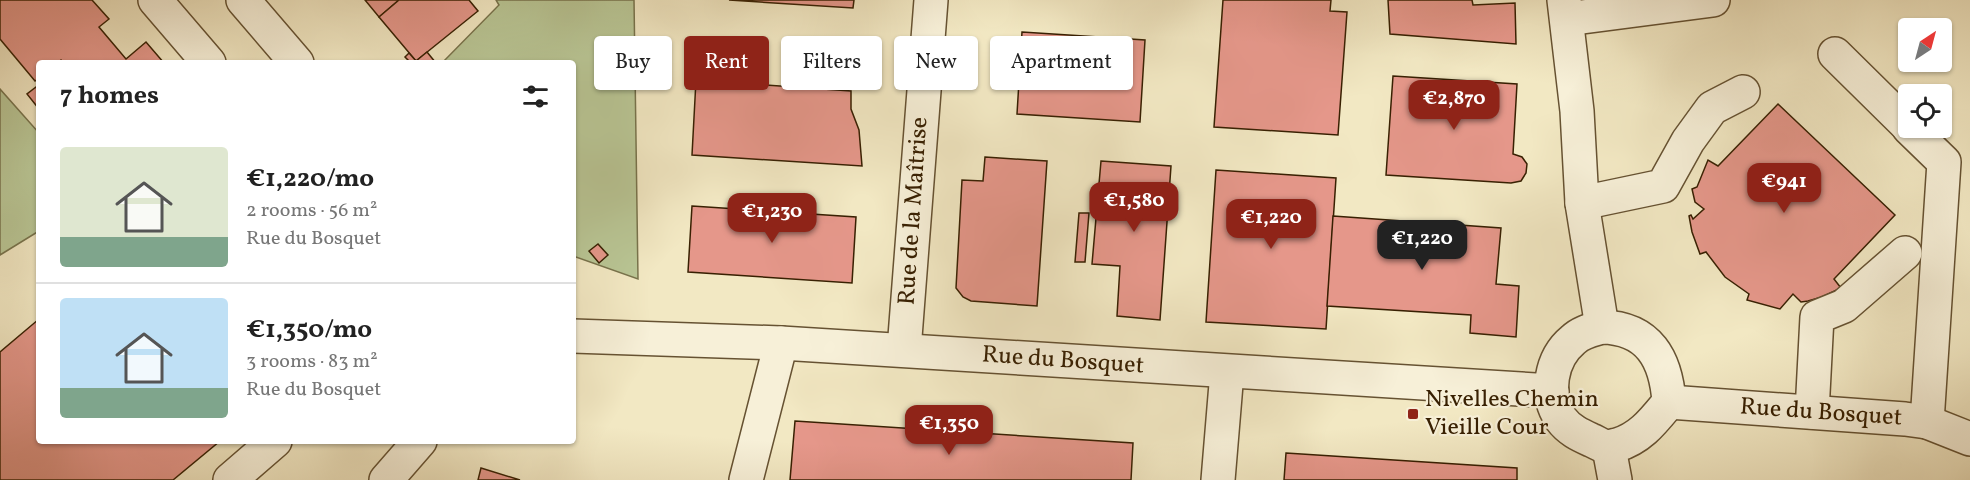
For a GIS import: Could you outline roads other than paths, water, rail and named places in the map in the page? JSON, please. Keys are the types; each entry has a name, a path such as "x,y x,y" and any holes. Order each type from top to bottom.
{"street":[{"path":"243,0 294,60"},
{"name":"Rue de la Maîtrise","path":"904,350 931,0"},
{"path":"1602,327 1581,202 1577,111 1565,10 1713,0"},
{"path":"164,3 207,60"},
{"path":"1835,54 1898,116"},
{"path":"1581,202 1663,186 1688,141 1712,108 1743,92"},
{"path":"1920,138 1944,162 1927,422"},
{"path":"1812,412 1817,317 1844,306 1905,254"},
{"path":"1602,327 1617,327 1636,334 1653,348 1663,365 1668,383 1669,402 1652,424 1625,442 1609,447 1576,434 1562,420 1554,405 1552,391 1553,370 1560,354 1573,339 1602,327"},
{"name":"Rue du Bosquet","path":"576,336 781,343 1552,391"},
{"path":"746,480 781,343"},
{"path":"1218,480 1227,372"},
{"name":"Rue du Bosquet","path":"1669,402 1905,418 1927,422 1970,439"},
{"path":"230,480 272,444"},
{"path":"386,480 417,444"},
{"path":"1609,447 1616,480"}],"place":[{"name":"Nivelles Chemin Vieille Cour","path":"1413,414"}]}
